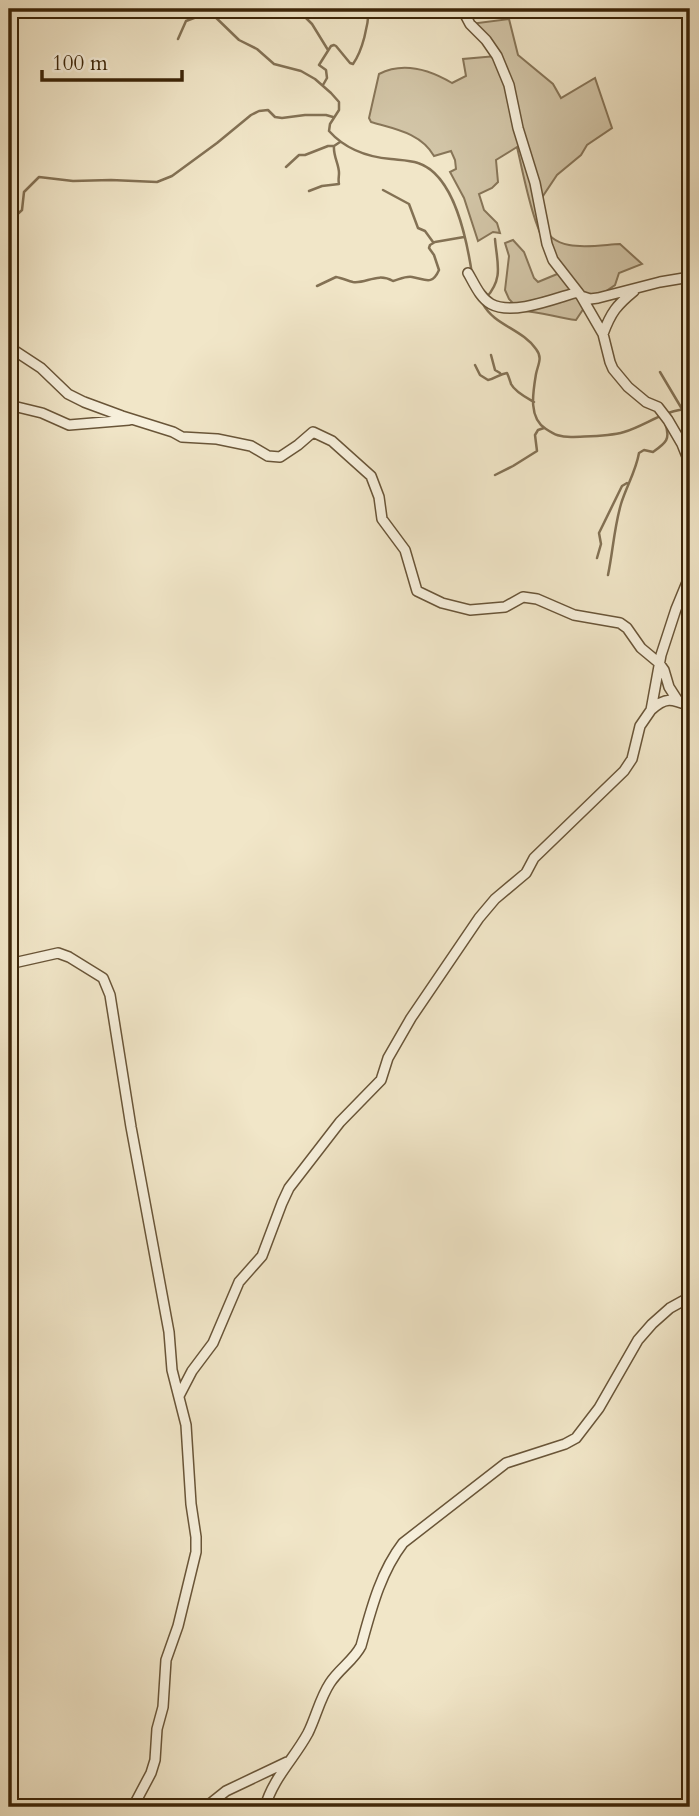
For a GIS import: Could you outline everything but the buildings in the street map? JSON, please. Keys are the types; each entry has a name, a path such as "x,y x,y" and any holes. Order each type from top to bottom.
{"street":[{"path":"462,9 470,24 497,56 509,85 553,260 580,294 603,334 613,369 628,387 646,402 658,407 682,444 690,464"},
{"path":"468,273 482,296 491,304 506,308 580,294 590,299 598,298 690,276"},
{"path":"603,334 610,314 638,287"},
{"path":"9,347 41,368 68,394 182,437 217,439 251,446 268,456 280,457 313,432 332,441 371,476 379,497 382,519 405,550 417,591 442,603 470,610 505,607 523,597 537,599 575,615 620,623 627,628 641,648 660,663 669,687 678,701"},
{"path":"9,405 42,413 69,425 134,419"},
{"path":"651,709 660,663 676,609 690,575"},
{"path":"179,1396 192,1371 212,1343 239,1282 262,1256 289,1188 340,1122 381,1080 388,1058 411,1018 479,918 495,899 526,873 541,850 624,771 632,759 640,726 651,709 666,700 690,706"},
{"path":"9,964 58,953 103,978 110,995 169,1332 172,1370 186,1425 196,1552 178,1626 166,1660 163,1707 157,1729 155,1760 134,1807"},
{"path":"265,1807 268,1794 306,1736 329,1684 362,1646 379,1586 403,1543 506,1463 576,1438 599,1408 638,1340 670,1308 690,1297"},
{"path":"206,1807 226,1791 289,1761"}],"shaded area":[{"path":"509,19 518,55 553,84 561,98 595,78 612,128 587,145 581,155 557,175 539,202 543,224 548,234 556,240 576,246 620,244 642,264 619,273 615,285 586,305 576,320 520,311 505,290 509,256 505,243 513,240 524,252 538,282 562,272 538,228 517,147 496,160 498,182 479,194 484,210 497,223 500,233 493,232 478,241 464,198 450,172 456,169 451,151 434,156 429,148 415,137 371,122 369,118 379,74 398,68 417,69 452,83 466,76 463,59 497,56 470,24"}],"waterway":[{"path":"207,9 239,40 257,49 274,64 301,71 331,93 339,102 339,110 330,124 329,131 342,143 365,154 415,162 431,170 450,195 457,211 472,274"},
{"path":"323,85 327,78 326,70 319,65 331,46 336,46 350,63 353,64 357,58 369,9"},
{"path":"178,39 186,21 210,12"},
{"path":"305,17 328,50"},
{"path":"9,222 22,210 24,192 39,177 73,181 157,182 172,176 259,111 268,110 275,117 282,118 305,115 333,117"},
{"path":"309,191 339,184 334,146 340,142"},
{"path":"286,167 299,155 334,146"},
{"path":"383,190 409,204 418,228 425,231 433,242"},
{"path":"317,286 336,277 353,282 377,278 393,281 410,277 431,280 439,270 430,245 464,237"},
{"path":"486,298 497,277 495,239"},
{"path":"483,304 494,317 523,336 538,352 534,412 540,424 552,433 567,437 611,435 672,412 690,409"},
{"path":"491,355 495,370 500,373"},
{"path":"475,365 480,375 488,380 507,373 515,390 534,402"},
{"path":"660,372 682,409"},
{"path":"608,575 619,513 639,453 644,450 653,452 664,443 667,437 665,423"},
{"path":"495,475 537,451 535,435 538,430 544,428"},
{"path":"597,558 601,544 599,533 622,486 627,483"}]}
